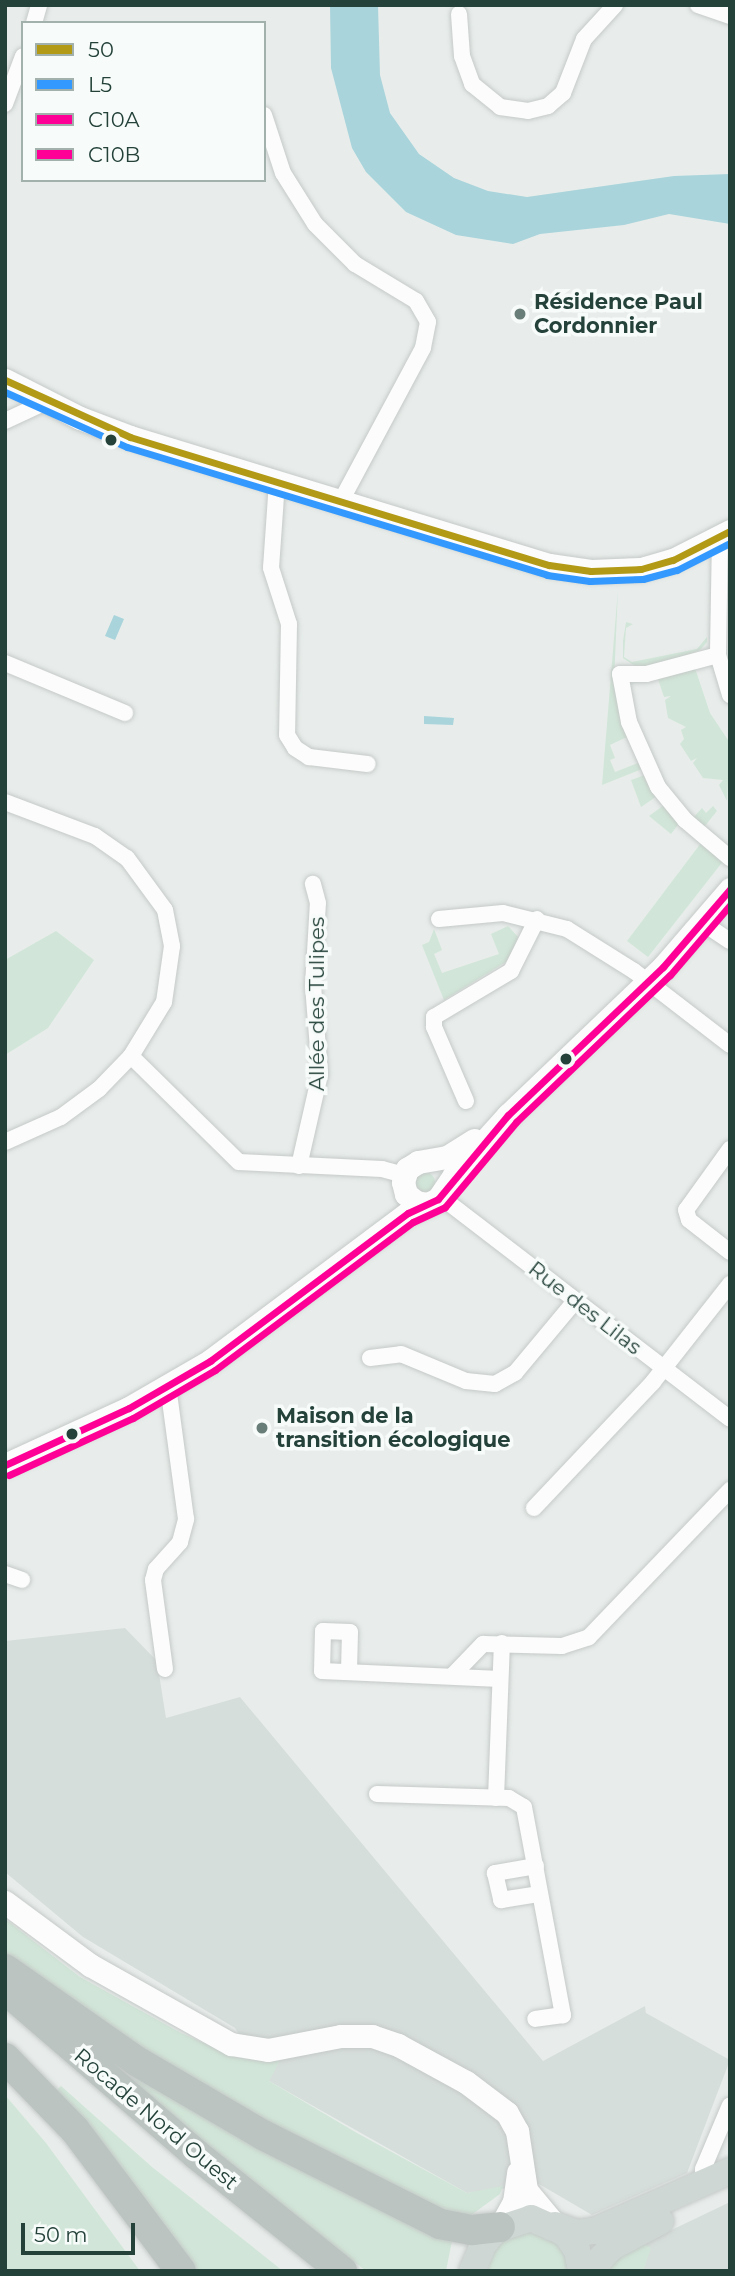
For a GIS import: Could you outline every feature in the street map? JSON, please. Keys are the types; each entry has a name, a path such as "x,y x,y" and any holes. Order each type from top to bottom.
{"highway":[{"path":"5,1969 138,2062 263,2135 440,2224 472,2230 500,2227"},
{"name":"Rocade Nord Ouest","path":"5,1990 219,2173 342,2271"},
{"name":"Rocade Nord Ouest","path":"5,2017 169,2159 309,2271"},
{"path":"5,2058 75,2130 181,2271"},
{"path":"5,2068 65,2140 158,2271"}],"main road":[{"path":"475,2266 500,2227 524,2218 577,2233 594,2231 730,2171"},
{"path":"588,2271 621,2242 730,2188"},
{"path":"555,2225 574,2244 581,2271"}],"street":[{"path":"459,13 464,64 472,84 500,107 528,111 548,106 564,93 584,38 615,5"},
{"path":"698,5 730,16"},
{"path":"5,104 19,81"},
{"path":"266,121 283,173 315,224 355,264 416,301 428,322 423,348 341,501"},
{"path":"5,380 46,402 130,437 537,562 591,571 656,565 725,534 718,655 730,695"},
{"path":"5,421 46,402"},
{"path":"277,482 271,568 289,624 287,735 295,748 309,757 368,764"},
{"path":"718,655 646,674 620,674 629,722 658,787 685,820 730,858"},
{"path":"5,663 125,713"},
{"path":"5,802 105,841 144,877 165,910 172,946 168,988 155,1021 131,1056 99,1090 61,1117 5,1142"},
{"name":"Allée des Tulipes","path":"299,1166 320,1074 313,972 318,903 313,884"},
{"path":"5,1465 168,1386 249,1336 408,1213 438,1196 508,1115 649,982 730,889"},
{"path":"439,919 491,913 537,919 577,934 649,982 730,1045"},
{"path":"466,1101 434,1027 435,1017 511,971 537,919"},
{"path":"703,923 730,941"},
{"path":"131,1056 239,1162 382,1170 404,1182 413,1201 438,1196"},
{"path":"350,1259 390,1215 412,1165 454,1154 508,1115"},
{"path":"730,1149 689,1201 687,1210 690,1220 730,1252"},
{"path":"428,1161 441,1169 438,1196"},
{"name":"Rue des Lilas","path":"438,1196 730,1419"},
{"path":"534,1508 664,1369 730,1284"},
{"path":"370,1358 401,1354 466,1381 495,1384 520,1368 575,1301"},
{"path":"165,1669 153,1580 156,1569 180,1542 186,1519 168,1386"},
{"path":"452,1676 479,1646 502,1643 562,1646 589,1637 730,1490"},
{"path":"5,1574 22,1580"},
{"path":"496,1798 502,1643"},
{"path":"349,1672 500,1679"},
{"path":"377,1794 496,1798 516,1800 524,1807 563,2015 535,2019"},
{"path":"536,1866 495,1873 501,1900 540,1894"},
{"path":"5,1902 90,1965 231,2044 277,2050 356,2035 398,2045 503,2107 517,2131 519,2159 526,2190 555,2225"},
{"path":"704,2183 703,2169 730,2105"},
{"path":"500,2227 514,2202 519,2159"}],"shaded area":[{"path":"125,1628 157,1661 166,1718 240,1697 543,2061 645,2006 646,2013 730,2060 687,2173 592,2215 539,2184 467,2193 269,2081 235,2028 83,1937 5,1872 5,1641"},
{"path":"730,2202 730,2271 610,2271 615,2257"}],"green space":[{"path":"618,589 614,683 627,737 610,745 615,758 610,760 615,772 638,763 634,753 642,769 602,785"},
{"path":"626,622 633,624 626,628 624,657 632,662 697,649 707,637 707,642 700,650 655,667 635,666 623,658"},
{"path":"694,665 710,713 730,743 727,801 719,785 723,780 703,778 693,763 697,758 691,761 680,744 684,739 681,730 686,727 668,718 665,700 671,696 664,697 658,679 629,684"},
{"path":"645,775 657,796 641,807 631,780"},
{"path":"664,805 680,822 671,834 649,816"},
{"path":"713,806 717,811 704,827 693,818 702,808 706,813"},
{"path":"701,843 724,860 648,957 627,941"},
{"path":"508,926 518,937 512,958 444,1000 422,945 429,942 434,929 442,950 434,954 442,973 499,954 491,934"},
{"path":"56,931 94,960 48,1028 5,1055 5,960"},
{"path":"425,1172 432,1175 435,1182 432,1189 425,1192 418,1189 415,1182 418,1175"},
{"path":"5,1919 80,1977 181,2033 231,2055 280,2060 269,2081 357,2133 467,2193 503,2186 500,2194 463,2221 235,2110 5,1956"},
{"path":"89,2043 453,2236 446,2271 366,2271 192,2134"},
{"path":"61,2086 152,2167 283,2271 191,2271 56,2091"},
{"path":"5,2095 46,2143 140,2271 5,2271"},
{"path":"527,2230 562,2246 571,2271 487,2271 498,2243"},
{"path":"643,2244 651,2248 643,2271 610,2271 615,2257"}],"water":[{"path":"330,5 378,5 380,75 390,113 419,154 454,178 488,191 527,197 674,176 730,174 730,224 669,214 624,225 540,234 513,244 456,235 406,212 366,172 352,148 331,68"},
{"path":"114,615 124,619 115,640 105,636"},
{"path":"424,716 454,718 453,725 424,724"}],"transit line":[{"name":"50","path":"5,380 130,437 549,565 591,571 641,569 673,560 730,531"},
{"name":"L5","path":"5,392 127,447 547,575 590,581 643,579 677,570 730,543"},
{"name":"C10A","path":"5,1465 129,1408 210,1361 408,1213 438,1199 508,1115 663,967 730,889"},
{"name":"C10B","path":"9,1475 133,1418 215,1370 413,1222 445,1207 516,1122 670,975 730,905"}],"place":[{"name":"Résidence Paul Cordonnier","path":"520,314"},
{"name":"Maison de la transition écologique","path":"262,1428"}]}
